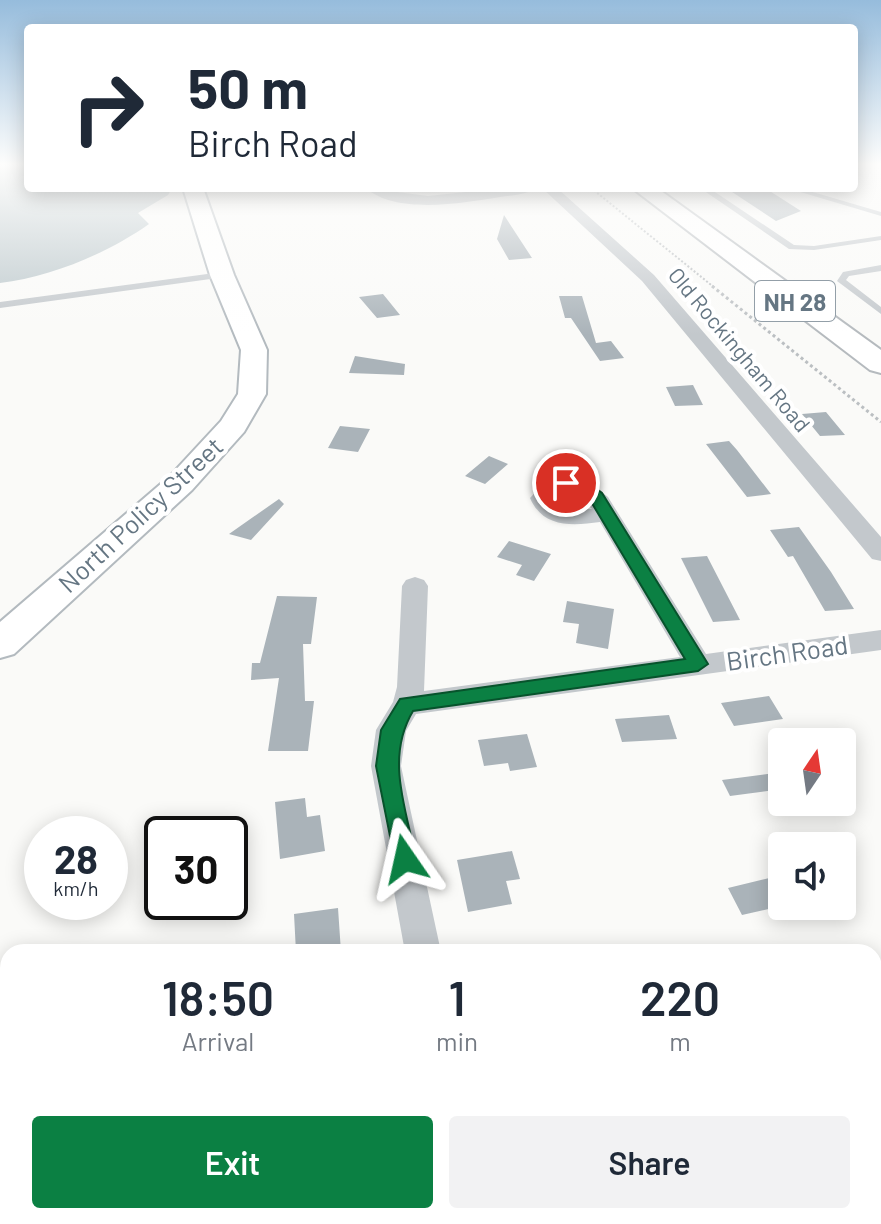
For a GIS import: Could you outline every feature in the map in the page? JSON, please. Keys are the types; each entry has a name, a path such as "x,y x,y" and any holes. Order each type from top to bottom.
{"main road":[{"name":"NH 28","path":"688,221 881,364"}],"street":[{"name":"North Policy Street","path":"0,644 181,483 244,410 255,379 254,350 222,275 204,221"},
{"name":"Old Rockingham Road","path":"585,221 648,278 881,553"},
{"path":"607,514 698,664"},
{"path":"415,586 411,687 407,704 391,730 386,766 421,944"},
{"name":"Birch Road","path":"407,704 881,640"}],"lane":[{"path":"753,221 792,247 814,248 881,238"},
{"path":"881,268 846,274 841,281 881,311"},
{"path":"0,305 222,275"}],"path":[{"path":"632,221 881,422"}],"shaded area":[{"path":"0,221 146,221 149,224 116,245 78,262 39,275 0,283"}],"building":[{"path":"502,221 508,221 532,258 509,260 497,239"},
{"path":"383,294 400,315 377,318 359,297"},
{"path":"559,296 582,296 596,343 611,341 624,358 600,361 571,318 565,318"},
{"path":"355,356 405,364 404,375 349,373"},
{"path":"693,385 703,405 675,406 666,387"},
{"path":"826,412 845,435 820,436 802,414"},
{"path":"340,426 370,429 358,452 328,448"},
{"path":"729,441 771,494 747,497 706,444"},
{"path":"489,456 508,464 485,484 465,476"},
{"path":"279,499 284,504 251,540 229,534"},
{"path":"799,527 854,609 825,611 793,556 788,557 770,530"},
{"path":"509,541 551,554 534,581 516,575 522,565 497,557"},
{"path":"707,556 740,620 713,622 681,558"},
{"path":"277,596 317,597 311,644 303,644 305,701 314,701 308,751 268,751 279,678 251,680 252,663 260,663"},
{"path":"567,601 614,609 608,649 576,643 579,624 563,622"},
{"path":"769,696 783,719 734,726 721,703"},
{"path":"669,715 677,739 622,742 615,719"},
{"path":"527,734 537,767 510,771 508,763 484,766 478,740"},
{"path":"768,774 768,791 730,796 722,780"},
{"path":"305,798 307,817 320,815 325,851 280,859 275,802"},
{"path":"512,851 520,879 506,881 512,904 468,912 457,860"},
{"path":"768,878 768,909 742,915 728,888"},
{"path":"338,908 340,944 296,944 294,914"}],"route":[{"path":"405,859 386,766 391,730 407,704 698,664 592,491 566,483"}]}
